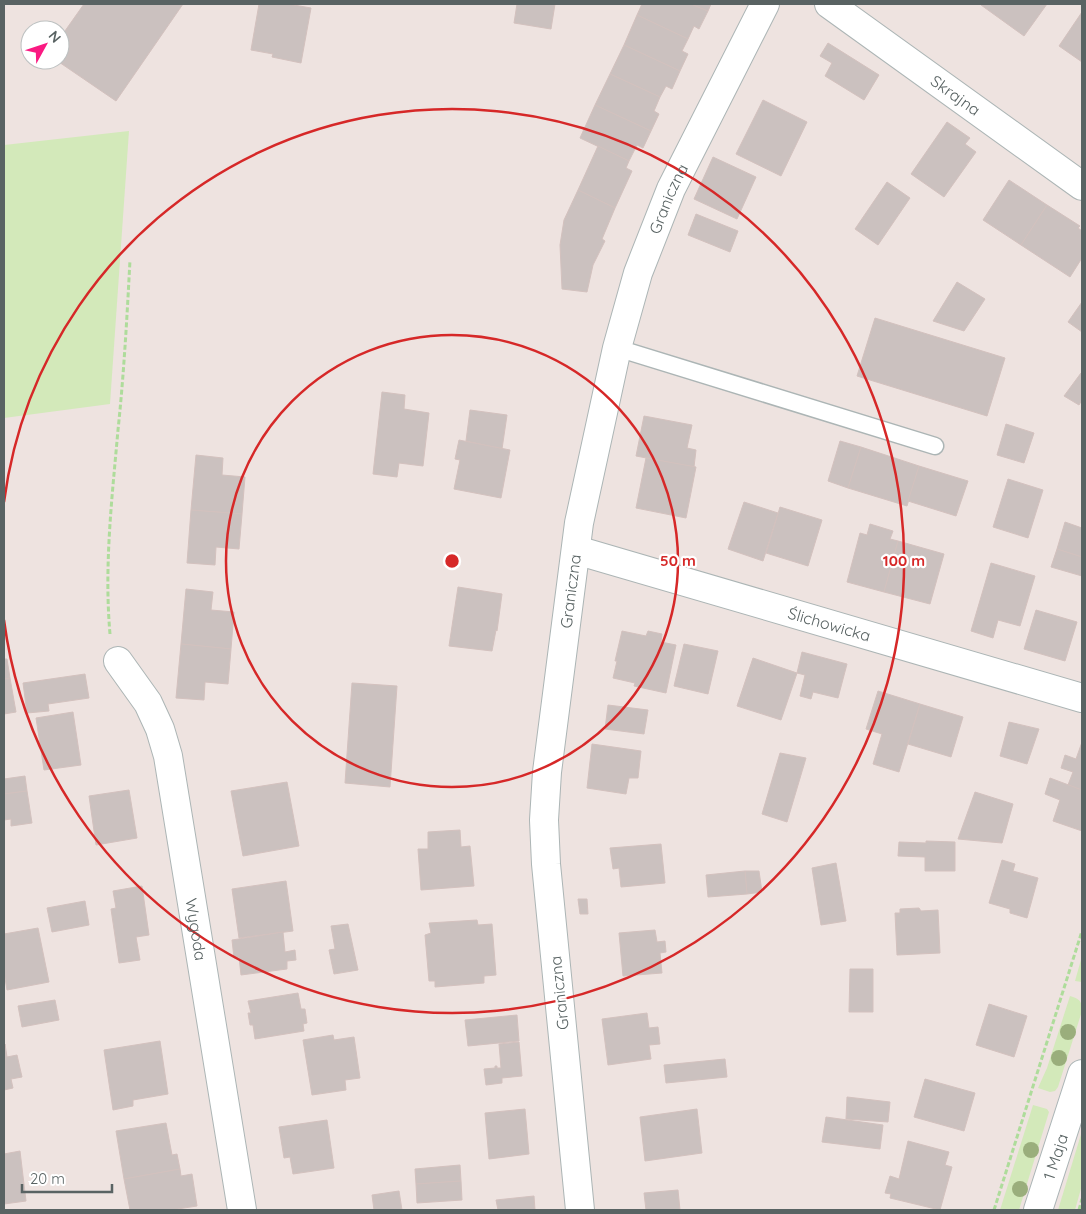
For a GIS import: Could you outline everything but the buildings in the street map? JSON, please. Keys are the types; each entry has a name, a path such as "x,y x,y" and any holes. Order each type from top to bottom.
{"street":[{"name":"Graniczna","path":"580,1210 546,864 544,820 550,753 576,550 585,492 617,348 638,273 671,189 765,4"},
{"name":"Skrajna","path":"830,4 1082,186"},
{"name":"Ślichowicka","path":"576,550 1082,698"},
{"name":"Wygoda","path":"118,661 148,703 160,729 168,756 242,1210"},
{"name":"1 Maja","path":"1038,1210 1082,1074"}],"lane":[{"path":"617,348 935,446"}],"path":[{"path":"118,661 113,652 109,628 108,546 126,351 130,260"},
{"path":"994,1210 1082,931"},
{"path":"1079,1210 1082,1199"}],"green space":[{"path":"129,131 110,404 4,418 4,145"},
{"path":"1082,956 1082,982 1075,981"},
{"path":"1070,996 1079,1001 1082,1011 1058,1087 1055,1091 1050,1092 1038,1088 1047,1068"},
{"path":"1033,1105 1047,1109 1049,1112 1019,1210 1000,1210"},
{"path":"1082,1131 1082,1185 1075,1210 1058,1210"}]}
